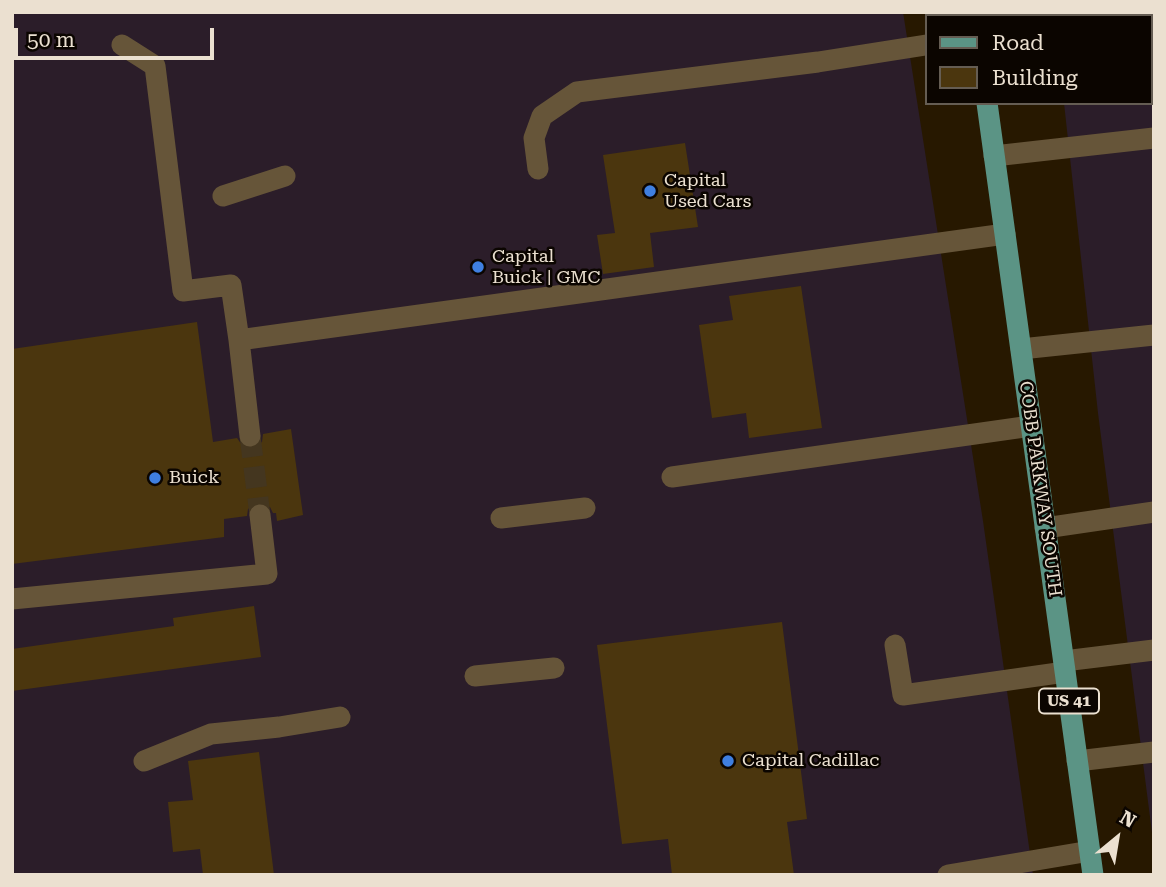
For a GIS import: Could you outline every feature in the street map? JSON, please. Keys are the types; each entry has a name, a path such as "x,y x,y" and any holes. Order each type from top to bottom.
{"main road":[{"name":"COBB PARKWAY SOUTH","path":"987,105 1093,875"}],"lane":[{"path":"122,45 155,66 183,291 231,285 250,436"},
{"path":"538,169 534,138 542,116 577,92 925,46"},
{"path":"994,156 1154,138"},
{"path":"223,196 285,176"},
{"path":"239,340 1005,234"},
{"path":"1021,349 1154,335"},
{"path":"672,477 1031,426"},
{"path":"501,518 585,508"},
{"path":"1045,528 1154,512"},
{"path":"12,599 267,573 260,515"},
{"path":"895,645 903,695 1154,650"},
{"path":"475,676 554,668"},
{"path":"144,761 211,734 279,727 340,716"},
{"path":"1077,761 1154,752"},
{"path":"948,875 1090,851"}],"shaded area":[{"name":"Capital Buick | GMC","path":"12,12 903,12 983,521 1033,875 12,875"},
{"path":"1154,12 1154,848 1098,413 1064,105 1152,105 1152,14 1061,14"}],"building":[{"name":"Capital Used Cars","path":"685,143 698,227 650,233 654,267 603,274 597,235 615,233 603,155"},
{"path":"801,286 822,428 749,438 746,413 712,418 699,325 733,320 729,296"},
{"name":"Buick","path":"197,322 213,442 237,438 244,448 252,449 262,442 263,434 291,429 303,515 277,521 276,513 273,513 270,507 258,502 248,509 247,516 224,519 224,537 12,564 12,349"},
{"path":"254,606 261,657 12,691 12,649 174,626 173,618"},
{"path":"782,622 807,819 787,822 794,875 672,875 668,839 622,844 597,645"},
{"path":"259,752 274,875 203,875 200,849 173,852 168,802 193,800 188,761"}],"tunnel":[{"path":"250,436 260,515"}],"place":[{"name":"Capital Used Cars","path":"650,191"},
{"name":"Capital Buick | GMC","path":"478,267"},
{"name":"Buick","path":"155,478"},
{"name":"Capital Cadillac","path":"728,761"}]}
